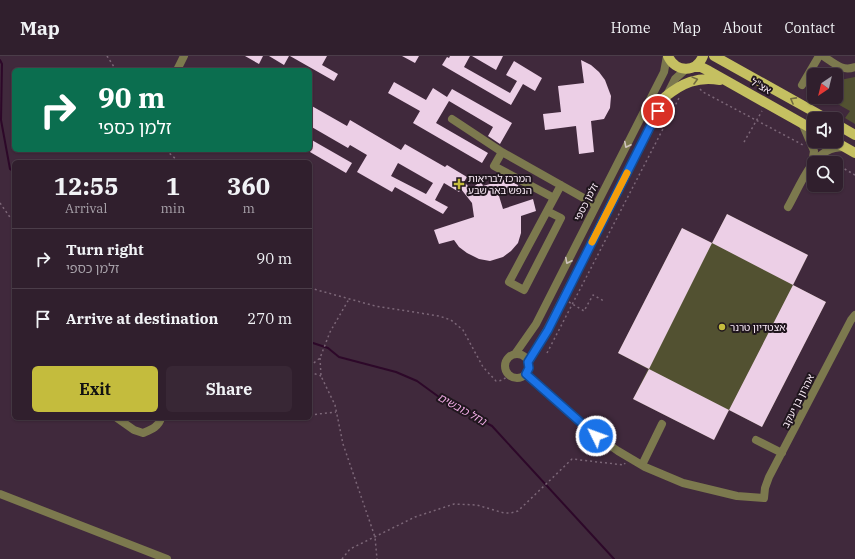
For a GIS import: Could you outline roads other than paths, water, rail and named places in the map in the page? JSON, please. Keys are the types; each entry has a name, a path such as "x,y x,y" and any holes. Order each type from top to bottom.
{"main road":[{"name":"אצ\"ל","path":"668,56 672,64 676,67 701,67 807,126"},
{"path":"690,68 698,64 703,56"},
{"name":"אצ\"ל","path":"714,56 723,59 815,112"},
{"path":"666,97 676,88 690,81 703,78 728,81"},
{"path":"843,128 855,135"},
{"path":"844,146 855,153"}],"street":[{"path":"178,68 184,56"},
{"name":"זלמן כספי","path":"515,354 536,324 664,72 668,56"},
{"path":"802,85 819,56"},
{"path":"822,56 841,68 848,69 855,66"},
{"path":"528,362 548,330 675,80 690,68"},
{"path":"452,119 502,152 596,205"},
{"path":"802,123 818,153"},
{"path":"788,207 818,153 844,146"},
{"path":"502,152 494,166 554,198"},
{"path":"547,211 561,218 524,290 509,282 547,211 561,185"},
{"name":"אהרון בן יעקב","path":"642,465 683,483 737,496 764,498 765,488 769,477 855,315"},
{"path":"515,354 523,356 528,362 529,368 526,374 517,378 509,374 505,368 505,364 509,357 515,354"},
{"path":"526,374 596,436 628,458 642,465 662,424"},
{"path":"120,420 134,430 143,433 152,430 160,420"},
{"path":"756,440 782,453"},
{"path":"0,494 167,559"}],"waterway":[{"name":"נחל כובשים","path":"0,60 2,64 1,120 10,169 12,170"},
{"name":"נחל כובשים","path":"312,343 328,348 339,357 396,372 417,381 439,397 492,426 614,559"}],"place":[{"name":"המרכז לבריאות הנפש באר שבע","path":"459,184"},
{"name":"אצטדיון טרנר","path":"722,327"}]}
